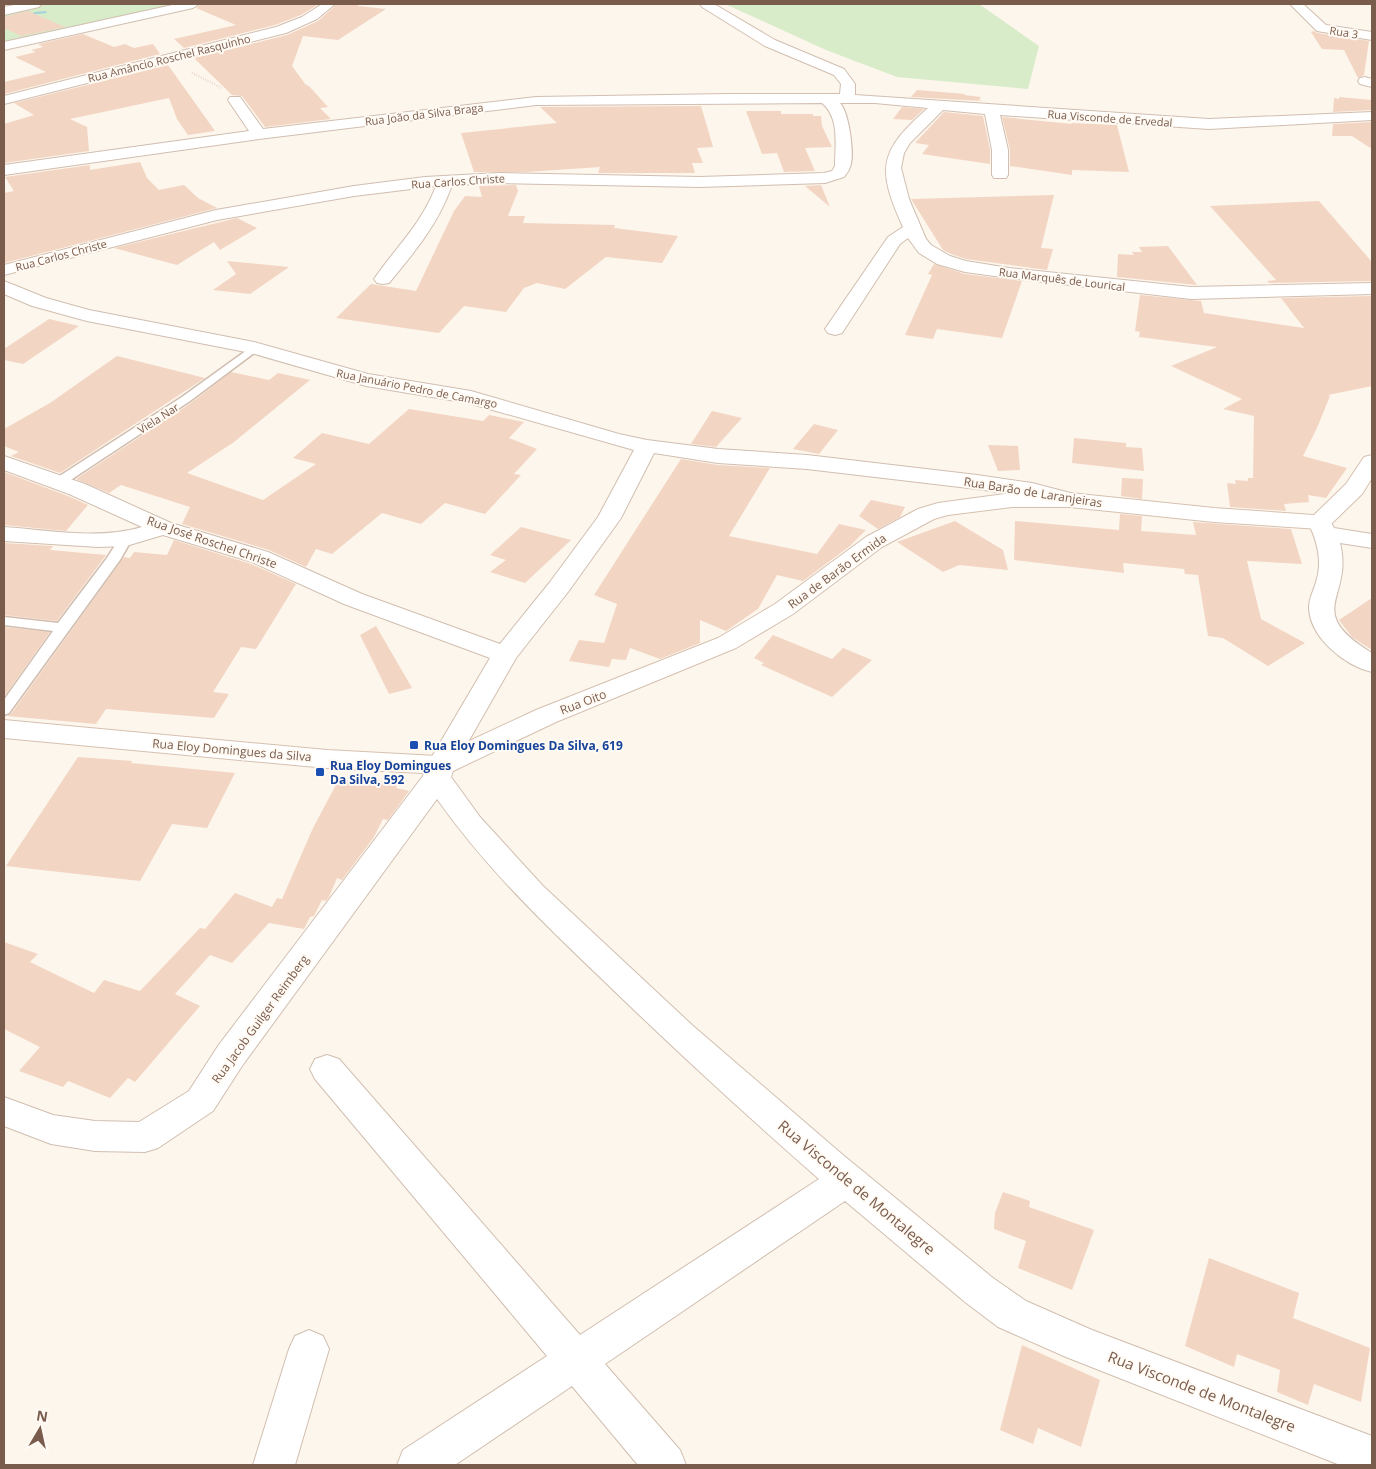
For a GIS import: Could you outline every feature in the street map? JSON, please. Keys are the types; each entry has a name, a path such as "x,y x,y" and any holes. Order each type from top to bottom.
{"street":[{"path":"4,11 35,4"},
{"path":"4,46 193,4"},
{"name":"Rua Amâncio Roschel Rasquinho","path":"4,100 281,30 301,23 319,13 329,4"},
{"path":"706,4 770,43 839,72 848,84 847,99"},
{"name":"Rua 3","path":"1296,4 1322,28 1372,36"},
{"name":"Rua João da Silva Braga","path":"4,170 259,134 536,101 729,98 847,99"},
{"name":"Rua Carlos Christe","path":"4,270 216,215 354,191 446,180 543,178 708,182 825,178 838,174 843,166 842,125 837,108 826,99"},
{"name":"Rua Visconde de Ervedal","path":"847,99 896,100 992,110 1209,124 1372,116"},
{"path":"235,100 259,134"},
{"name":"Rua Marquês de Lourical","path":"940,104 897,151 894,159 893,173 904,208 918,241 925,249 937,256 966,266 1009,273 1191,292 1372,289"},
{"path":"992,110 1000,150 1000,175"},
{"path":"382,279 428,223 439,202 446,180"},
{"path":"835,329 894,241 914,228"},
{"name":"Rua Januário Pedro de Camargo","path":"4,287 39,302 87,315 254,348 366,380 479,399 615,439 647,446 718,456 776,460"},
{"path":"439,771 505,655 559,587 609,518 647,446"},
{"name":"Rua Barão de Laranjeiras","path":"776,460 977,482 1032,490 1070,500 1323,528 1372,541"},
{"path":"1372,462 1354,489 1323,528 1331,549 1330,575 1321,604 1324,618 1331,634 1343,645 1372,664"},
{"name":"Rua José Roschel Christe","path":"4,463 59,482 116,505 163,528 260,557 353,599 505,655"},
{"name":"Rua de Barão Ermida","path":"727,644 784,609 874,542 926,514 946,508 980,503 1012,500 1070,500"},
{"path":"4,534 98,540 126,539 163,528"},
{"name":"Rua Oito","path":"439,771 546,716 727,644"},
{"name":"Rua Eloy Domingues da Silva","path":"4,729 439,771"},
{"name":"Rua Jacob Guilger Reimberg","path":"4,1111 51,1129 95,1136 145,1137 202,1102 230,1056 439,771"},
{"name":"Rua Visconde de Montalegre","path":"439,771 470,824 532,894 680,1034 847,1180 979,1290 1012,1314 1080,1344 1372,1457"},
{"path":"327,1068 665,1465"},
{"path":"418,1465 847,1180"},
{"path":"274,1465 309,1349"}],"lane":[{"name":"Viela Nar","path":"59,482 186,399 254,348"},
{"path":"4,710 62,628 102,576 126,539"},
{"path":"4,621 62,628"}],"path":[{"path":"161,60 219,86 235,100"}],"green space":[{"path":"39,4 181,4 4,44 4,11"},
{"path":"725,4 979,4 1039,46 1028,89 897,77 826,50"}],"building":[{"path":"201,4 319,4 301,15 275,25 184,48 174,39 236,25 196,8"},
{"path":"337,4 358,4 358,6 386,9 338,40 303,36 292,66 306,85 328,107 320,108 331,119 265,127 242,96 232,95 194,58 287,35 318,21"},
{"path":"28,11 65,27 21,36 4,28 4,17"},
{"path":"1311,32 1369,41 1364,75 1358,78 1344,50 1322,49"},
{"path":"83,34 114,47 125,44 134,48 153,44 160,54 4,94 4,82 46,72 15,57 36,52 31,50 43,47 38,44"},
{"path":"168,65 215,131 188,135 177,119 169,98 70,119 87,127 89,151 4,163 4,124 34,115 14,103"},
{"path":"917,90 965,94 981,97 979,100 983,101 911,97"},
{"path":"1339,97 1372,100 1372,110 1333,112 1334,98 1339,99"},
{"path":"701,106 713,147 697,148 703,163 692,163 695,173 598,173 600,167 527,172 474,172 461,133 557,123 540,107"},
{"path":"902,107 924,109 912,120 893,119"},
{"path":"746,111 781,111 781,114 813,114 813,116 821,116 822,126 832,147 805,148 815,171 784,172 777,153 762,154"},
{"path":"944,112 983,116 990,150 990,164 922,154 929,145 915,143"},
{"path":"1002,117 1072,124 1117,125 1129,172 1072,170 1072,175 1010,166 1010,150"},
{"path":"1372,122 1372,149 1352,136 1332,136 1333,124"},
{"path":"140,162 147,178 159,190 184,185 198,198 217,208 4,263 4,193 14,191 5,177 90,165 90,170"},
{"path":"516,185 518,191 508,216 525,216 523,223 615,225 614,228 678,236 662,263 606,257 565,289 537,283 524,288 506,312 464,306 439,333 336,318 371,284 416,291 454,211 465,196 482,197 479,186"},
{"path":"821,185 830,207 805,186"},
{"path":"1054,195 1041,248 1053,249 1047,270 966,259 943,250 911,199"},
{"path":"1319,201 1372,262 1372,281 1269,283 1267,281 1276,280 1210,206"},
{"path":"237,218 257,228 220,250 214,242 177,265 114,248"},
{"path":"1168,246 1197,285 1117,277 1118,254 1134,255 1132,252 1142,252 1139,247"},
{"path":"227,261 289,267 250,294 213,290 236,274"},
{"path":"934,264 965,274 1022,281 1002,338 937,329 933,339 905,335 932,275 928,274"},
{"path":"1140,295 1201,301 1204,313 1304,328 1281,298 1372,296 1372,386 1328,395 1330,396 1317,428 1303,456 1347,468 1326,498 1308,495 1309,502 1284,504 1286,511 1230,507 1227,483 1236,484 1235,480 1248,481 1248,478 1253,478 1254,416 1223,409 1242,399 1171,366 1217,347 1139,337 1140,332 1135,331"},
{"path":"49,319 79,326 23,364 4,360 4,349"},
{"path":"117,356 205,378 60,473 11,456 19,452 4,446 4,429 50,403"},
{"path":"231,372 269,380 278,373 310,380 234,442 187,473 263,500 316,464 293,458 322,433 369,444 409,409 483,421 489,415 524,422 509,438 537,449 514,474 521,475 485,514 445,503 421,524 382,513 332,554 316,549 306,567 269,550 182,524 190,507 121,485 109,493 76,479 191,403"},
{"path":"712,411 742,418 716,447 691,444"},
{"path":"814,424 838,430 819,454 793,449"},
{"path":"1074,438 1126,443 1126,447 1142,448 1144,471 1072,463"},
{"path":"988,445 1018,446 1020,470 998,471"},
{"path":"681,459 718,465 770,468 729,536 817,554 839,524 866,530 850,546 803,581 777,575 758,609 726,631 700,620 700,643 660,659 630,648 626,660 612,659 609,667 569,661 579,640 604,643 617,604 594,595"},
{"path":"4,472 88,505 66,531 4,525"},
{"path":"1122,478 1143,479 1142,499 1121,496"},
{"path":"871,500 905,507 900,517 878,529 859,516"},
{"path":"1120,514 1142,516 1141,531 1196,535 1193,522 1291,529 1302,564 1247,561 1261,619 1305,643 1268,666 1223,638 1208,636 1198,575 1185,574 1184,569 1123,563 1124,573 1014,560 1015,521 1119,530"},
{"path":"955,521 1003,550 1008,570 959,565 943,572 897,542"},
{"path":"521,527 571,540 525,583 490,572 506,560 490,555"},
{"path":"174,540 251,564 296,584 256,649 241,647 213,692 229,694 214,718 106,709 96,724 7,716 11,714 124,557 130,558 134,552 167,555"},
{"path":"4,543 53,546 50,550 106,555 57,621 4,615"},
{"path":"1372,598 1372,650 1352,637 1339,620"},
{"path":"376,626 412,688 389,694 360,635"},
{"path":"4,627 50,632 4,697"},
{"path":"773,635 832,659 843,648 872,660 832,697 761,665 764,663 754,658"},
{"path":"78,757 235,773 207,828 172,824 140,881 6,866"},
{"path":"339,779 359,782 360,779 398,783 396,788 409,791 388,820 383,819 374,837 342,880 337,878 329,897 326,901 322,900 314,916 310,917 304,929 269,923 232,963 210,955 175,994 200,1006 135,1082 128,1078 110,1098 68,1081 63,1087 19,1071 40,1047 4,1029 4,942 38,954 30,962 94,993 104,980 140,991 200,928 205,929 235,893 272,907 277,898 282,899 313,828"},
{"path":"1003,1192 1030,1201 1029,1207 1094,1230 1072,1290 1018,1268 1026,1241 994,1229 995,1213"},
{"path":"1209,1258 1299,1293 1293,1318 1370,1348 1361,1402 1314,1384 1308,1405 1277,1392 1280,1370 1237,1354 1234,1367 1185,1346"},
{"path":"1022,1345 1100,1380 1081,1447 1038,1428 1033,1444 1000,1430"}],"waterway":[{"path":"4,27 36,13 46,12"}],"place":[{"name":"Rua Eloy Domingues Da Silva, 619","path":"414,745"},
{"name":"Rua Eloy Domingues Da Silva, 592","path":"320,772"}]}
